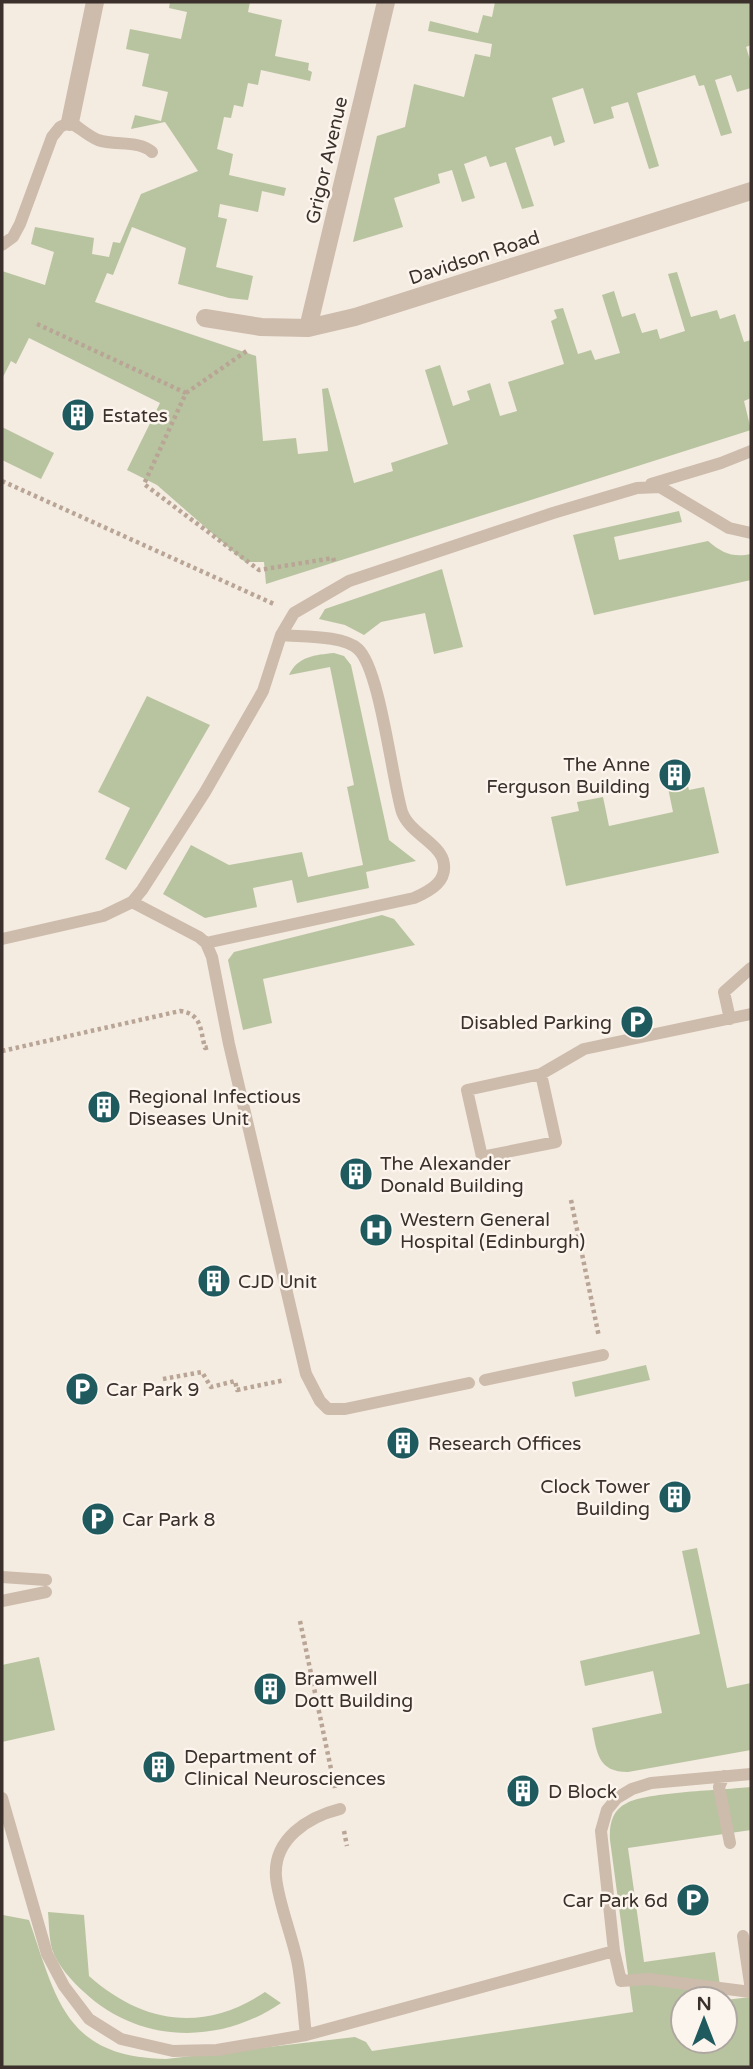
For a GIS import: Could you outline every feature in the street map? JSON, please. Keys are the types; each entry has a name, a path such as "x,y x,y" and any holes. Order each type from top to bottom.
{"street":[{"path":"70,122 95,2"},
{"name":"Grigor Avenue","path":"308,328 386,2"},
{"name":"Davidson Road","path":"205,318 258,327 308,328 355,317 751,191"}],"lane":[{"path":"2,245 13,237 20,224 52,137 60,127 70,122 100,141 147,147 152,152"},
{"path":"2,939 103,916 132,902 205,792 263,691 281,635 294,613 342,585 751,451"},
{"path":"637,488 660,487 729,528 751,533"},
{"path":"206,943 414,898 438,885 443,875 443,860 434,846 424,840 403,815 374,683 363,654 347,641 336,638 281,635"},
{"path":"132,902 199,937 206,943 212,957 229,1044 306,1374 320,1401 328,1409 345,1409 469,1383"},
{"path":"730,1018 724,992 751,968"},
{"path":"541,1074 555,1142 482,1157 467,1090 541,1074 584,1049 751,1014"},
{"path":"485,1380 603,1355"},
{"path":"2,1577 46,1586 2,1601"},
{"path":"743,1936 751,1991 648,1979 621,1981 614,1951 601,1831 607,1810 617,1798 632,1789 651,1783 751,1774"},
{"path":"724,1776 719,1787 730,1843"},
{"path":"2,1798 47,1954 64,1986 89,2019 121,2039 173,2051 217,2050 306,2035 614,1951"},
{"path":"306,2035 298,1963 276,1876 280,1855 287,1840 297,1829 322,1814 340,1809"}],"path":[{"path":"37,324 186,393"},
{"path":"258,327 252,347 186,393 145,484 259,570 333,558 342,585"},
{"path":"2,481 294,613"},
{"path":"2,1051 180,1011 191,1013 198,1020 205,1048 229,1044"},
{"path":"571,1200 603,1355"},
{"path":"163,1380 202,1372 211,1387 235,1381 237,1390 278,1381"},
{"path":"300,1621 347,1846"}],"green space":[{"path":"170,2 250,2 248,12 282,20 275,56 309,63 308,70 312,72 310,81 261,70 258,85 248,83 243,107 234,105 231,118 224,117 217,149 233,154 229,175 286,188 284,196 262,191 258,212 220,204 218,217 227,219 216,267 253,276 248,300 229,298 178,284 186,248 132,227 113,275 107,273 95,302 256,356 263,441 296,438 298,454 328,451 322,389 328,388 354,483 393,471 391,463 448,444 425,370 440,365 453,406 470,400 467,391 490,383 500,416 517,411 508,382 564,364 551,321 557,318 554,310 563,308 578,354 591,350 595,360 620,353 602,295 614,291 622,317 635,313 642,333 657,329 660,339 685,331 668,274 677,272 691,317 717,310 720,319 735,314 744,342 751,340 751,398 744,401 751,430 266,584 264,562 245,562 157,485 127,470 160,403 29,338 16,364 11,361 2,379 2,271 45,285 54,252 31,244 35,227 94,238 92,254 109,257 113,242 120,243 141,194 198,171 165,122 131,129 135,115 161,121 168,92 142,86 149,54 126,49 130,29 181,39 187,12 169,8"},
{"path":"495,2 751,2 751,45 746,47 751,63 751,88 737,92 731,75 715,80 732,133 721,136 704,85 699,86 695,75 637,93 659,166 649,169 628,102 611,107 614,118 594,124 583,88 552,98 565,142 554,146 551,136 515,148 534,206 522,209 506,162 490,167 486,156 464,164 475,198 462,202 452,170 438,174 440,183 394,198 403,227 353,242 377,136 405,127 414,84 464,97 475,54 490,57 492,44 428,31 430,21 478,33 483,15 492,17"},
{"path":"2,427 54,453 41,479 2,460"},
{"path":"679,511 682,522 614,537 619,560 708,541 728,553 751,554 751,580 594,615 573,535"},
{"path":"442,569 463,647 434,654 425,613 381,622 364,635 345,625 319,619 325,609"},
{"path":"334,653 344,656 351,665 389,840 416,861 366,872 369,888 297,903 292,880 253,888 257,907 205,918 163,894 191,845 229,865 302,852 308,877 363,865 347,787 354,785 330,667 289,675 302,660"},
{"path":"147,696 210,725 126,870 105,859 130,808 98,792"},
{"path":"686,779 689,790 704,787 719,853 566,886 551,817 579,811 577,802 603,797 609,826 673,812 667,783"},
{"path":"382,915 394,919 415,945 263,979 272,1023 243,1030 228,960 234,952"},
{"path":"646,1365 650,1380 575,1397 572,1382"},
{"path":"697,1548 727,1688 751,1683 751,1750 628,1772 610,1769 598,1753 592,1728 662,1713 653,1671 585,1686 580,1661 700,1634 682,1551"},
{"path":"39,1657 55,1730 2,1742 2,1665"},
{"path":"751,1787 751,1830 628,1848 644,1962 715,1952 720,1985 669,1985 669,2055 739,2055 739,1998 751,1997 751,2067 2,2067 2,1909 3,1915 29,1920 48,1975 70,2019 86,2035 106,2048 132,2056 166,2059 355,2037 366,2042 372,2051 633,2012 610,1840 611,1824 618,1810 627,1803 651,1796"},
{"path":"48,1912 84,1915 89,1976 131,2005 152,2013 197,2018 219,2014 265,1992 281,2003 257,2017 206,2032 180,2033 129,2022 84,1992 61,1967 52,1949"}],"place":[{"name":"Estates","path":"78,415"},
{"name":"The Anne Ferguson Building","path":"675,775"},
{"name":"Disabled Parking","path":"637,1022"},
{"name":"Regional Infectious Diseases Unit","path":"104,1107"},
{"name":"The Alexander Donald Building","path":"356,1174"},
{"name":"Western General Hospital (Edinburgh)","path":"376,1230"},
{"name":"CJD Unit","path":"214,1281"},
{"name":"Car Park 9","path":"82,1389"},
{"name":"Research Offices","path":"403,1443"},
{"name":"Clock Tower Building","path":"675,1497"},
{"name":"Car Park 8","path":"98,1519"},
{"name":"Bramwell Dott Building","path":"270,1689"},
{"name":"Department of Clinical Neurosciences","path":"159,1767"},
{"name":"D Block","path":"523,1791"},
{"name":"Car Park 6d","path":"693,1900"}]}
